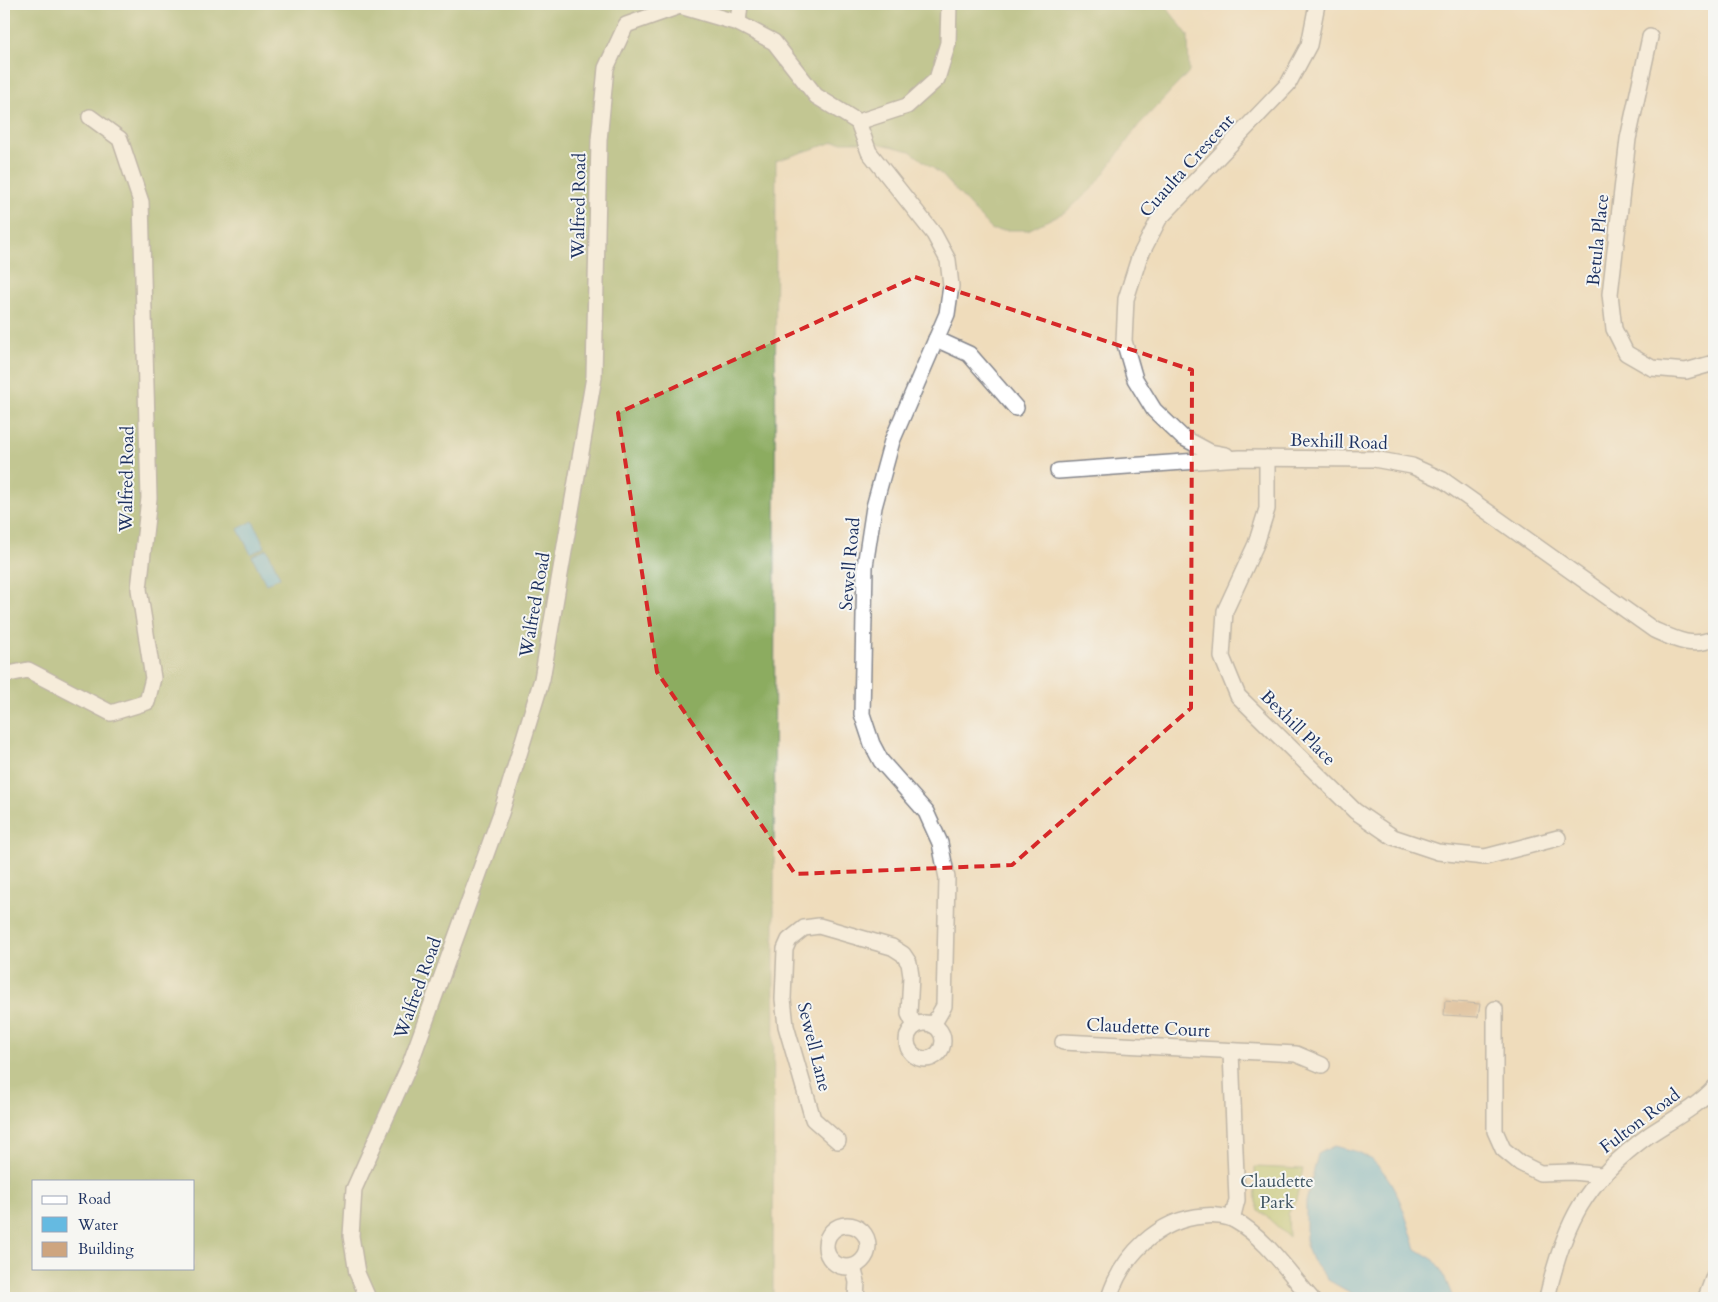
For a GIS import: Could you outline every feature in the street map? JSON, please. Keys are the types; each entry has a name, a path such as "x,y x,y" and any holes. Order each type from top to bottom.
{"street":[{"path":"740,4 738,23 774,42 816,96 858,122 907,106 937,78 948,43 949,4"},
{"name":"Cuaulta Crescent","path":"1240,458 1210,452 1182,437 1154,410 1135,379 1124,341 1126,299 1139,258 1159,219 1288,84 1309,45 1317,4"},
{"name":"Walfred Road","path":"368,1298 357,1273 351,1236 354,1189 410,1064 501,813 542,679 594,377 600,140 606,68 626,26 680,6 738,23"},
{"name":"Betula Place","path":"1650,37 1628,139 1610,294 1614,329 1626,353 1652,368 1686,371 1714,363"},
{"name":"Walfred Road","path":"4,675 28,670 111,713 147,702 153,678 140,589 149,498 141,202 120,139 90,117"},
{"name":"Sewell Road","path":"858,122 869,152 934,234 948,260 951,286 947,314 892,441 874,508 865,566 862,714 872,744 882,761 926,812 940,843 945,861 947,878 944,1006 933,1025"},
{"path":"936,339 969,354 1016,408"},
{"name":"Bexhill Road","path":"1058,472 1240,458 1374,460 1412,466 1443,480 1654,630 1678,641 1703,644 1714,638"},
{"name":"Bexhill Place","path":"1267,458 1267,508 1256,544 1225,611 1222,657 1238,696 1355,811 1393,836 1438,852 1485,857 1558,838"},
{"name":"Sewell Lane","path":"838,1141 813,1119 786,1026 783,1012 784,982 786,949 789,940 804,928 819,926 892,946 909,963 911,976 909,1014 915,1026"},
{"path":"1495,1009 1495,1131 1503,1149 1520,1163 1540,1173 1573,1172 1601,1175"},
{"path":"927,1023 933,1025 941,1034 942,1041 937,1053 926,1058 913,1054 909,1049 907,1036 915,1026 927,1023"},
{"name":"Claudette Court","path":"1062,1042 1296,1054 1322,1065"},
{"name":"Claudette Court","path":"1231,1052 1237,1200 1232,1219"},
{"name":"Fulton Road","path":"1547,1298 1556,1256 1580,1205 1601,1175 1624,1153 1714,1088"},
{"path":"1112,1296 1132,1256 1157,1232 1173,1223 1191,1217 1211,1216 1232,1219 1252,1232 1312,1298"},
{"path":"853,1267 857,1282 856,1298"},
{"path":"1706,1298 1714,1276"}],"highlighted area":[{"path":"915,277 1192,370 1191,708 1012,865 795,874 657,672 618,413"}],"green space":[{"path":"4,4 1164,4 1188,35 1189,72 1138,126 1094,187 1067,211 1028,230 992,230 942,175 910,151 873,142 834,142 776,161 773,1298 4,1298"},
{"name":"Claudette Park","path":"1255,1167 1303,1169 1296,1200 1288,1214 1289,1237 1259,1210 1256,1202"}],"water":[{"path":"253,521 265,547 251,554 238,529"},
{"path":"267,549 280,577 266,584 252,556"},
{"path":"1334,1146 1361,1153 1375,1163 1384,1173 1398,1196 1416,1249 1434,1260 1443,1273 1453,1298 1360,1298 1328,1280 1312,1260 1306,1245 1306,1202 1318,1154"}],"building":[{"path":"1445,1001 1480,1004 1478,1017 1444,1015"}]}
